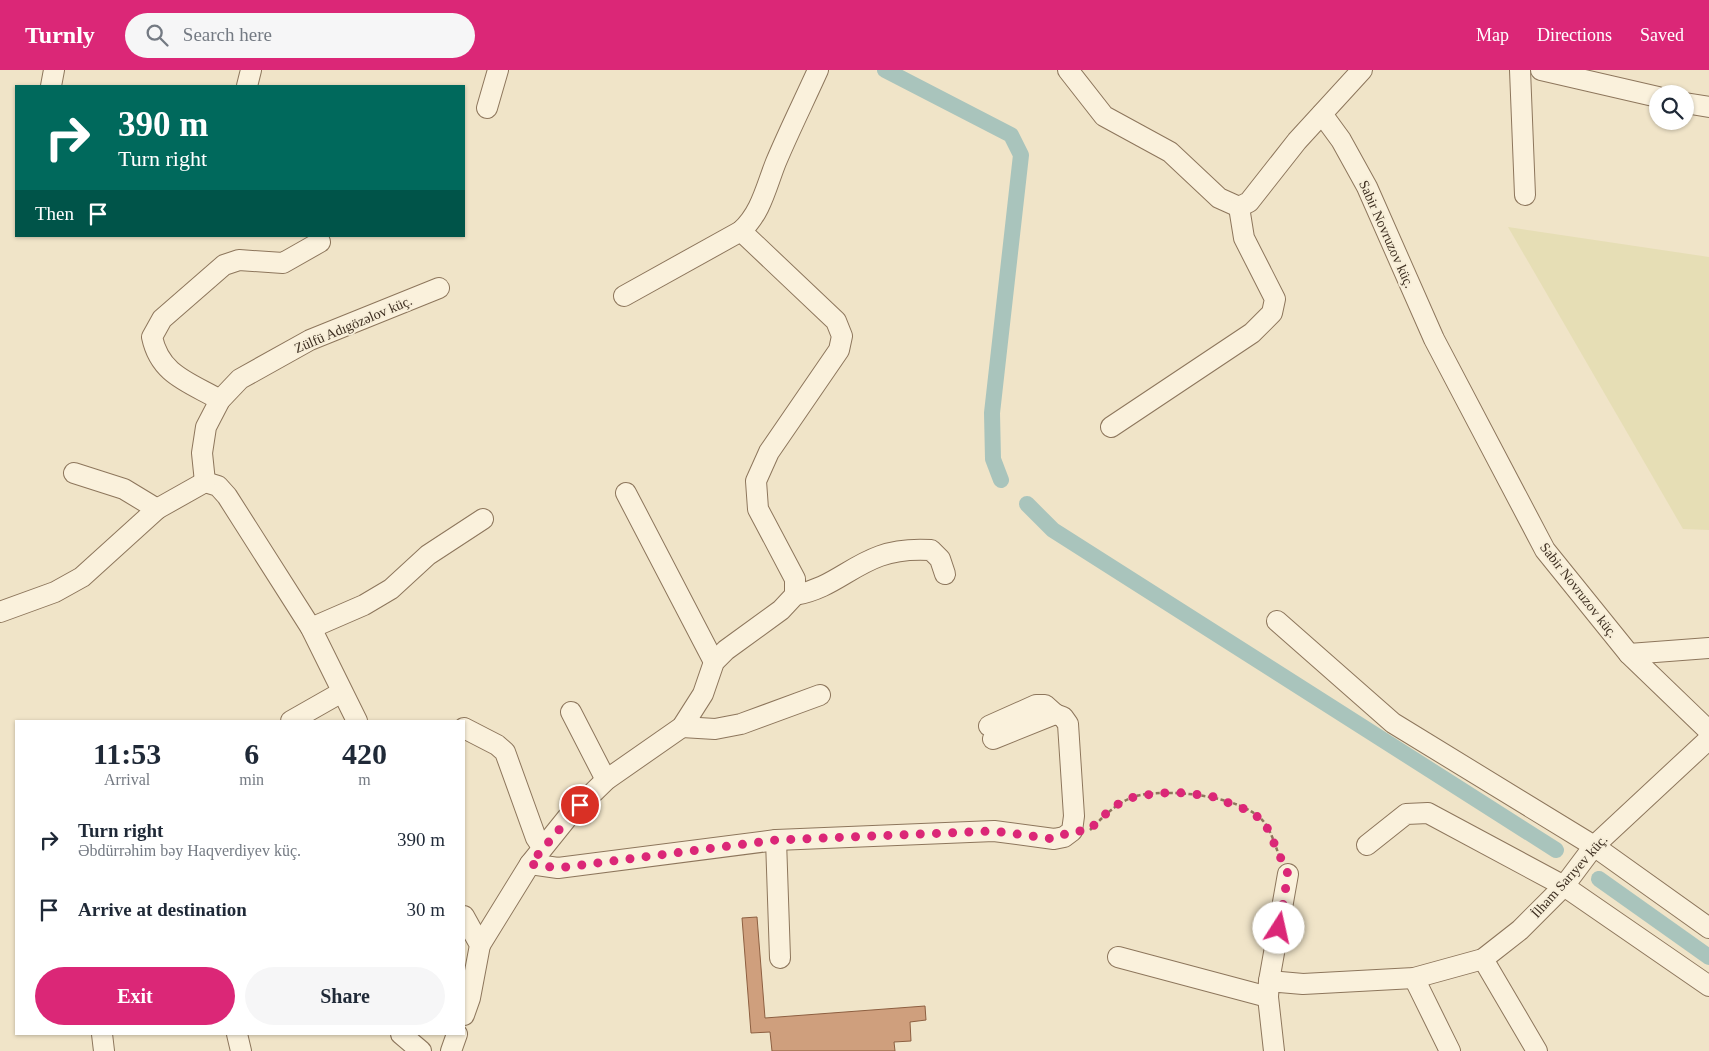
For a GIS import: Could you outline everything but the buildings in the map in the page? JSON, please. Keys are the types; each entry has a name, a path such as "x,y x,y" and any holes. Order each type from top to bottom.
{"street":[{"path":"51,85 54,70"},
{"path":"247,85 251,70"},
{"path":"487,108 498,70"},
{"path":"624,296 741,231 750,223 760,207 776,162 818,70"},
{"path":"1068,70 1104,116 1170,152 1219,198 1239,206 1249,202 1322,114 1362,70"},
{"path":"1520,70 1525,195"},
{"path":"1541,70 1649,94"},
{"path":"1694,105 1709,108"},
{"name":"Sabir Novruzov küç.","path":"1322,114 1341,140 1367,188 1434,339 1545,550 1628,654 1709,731"},
{"path":"1111,427 1252,333 1272,313 1275,300 1244,238 1239,206"},
{"path":"465,1012 470,998 480,945 542,847 567,818 606,780 682,727 703,694 714,662 726,650 781,610 795,594 795,579 758,509 756,482 769,452 839,350 842,336 836,321 741,231"},
{"path":"220,400 167,370 156,353 152,337 162,319 224,265 238,260 283,263 320,242"},
{"name":"Zülfü Adıgözəlov küç.","path":"205,482 202,452 206,427 220,400 240,380 310,340 439,288"},
{"path":"74,473 124,489 157,509"},
{"path":"0,612 55,592 82,578 157,509 205,482 218,486 227,496 310,628 356,720"},
{"path":"626,493 714,662"},
{"path":"310,628 364,605 391,589 428,555 483,519"},
{"path":"795,594 812,592 826,586 880,556 914,549 931,550 940,559 945,574"},
{"path":"1278,621 1393,723 1594,846 1709,928"},
{"path":"1628,654 1709,648"},
{"path":"293,720 342,692"},
{"path":"682,727 715,729 741,724 820,695"},
{"path":"571,712 606,780"},
{"path":"530,864 558,868 776,840 994,831 1054,839 1072,831 1074,816 1068,724 1063,717 1055,714 991,732"},
{"path":"465,729 506,752 536,838 542,847"},
{"name":"İlham Sarıyev küç.","path":"1118,958 1269,989 1303,984 1414,978 1483,959 1520,930 1564,886 1594,846 1709,739"},
{"path":"1367,845 1406,814 1428,813 1564,886 1709,986"},
{"path":"776,840 780,958"},
{"path":"1274,1051 1269,989 1288,874"},
{"path":"465,918 480,945"},
{"path":"1483,959 1537,1051"},
{"path":"1414,978 1450,1051"},
{"path":"102,1035 104,1051"},
{"path":"237,1035 241,1051"},
{"path":"402,1035 421,1051"},
{"path":"451,1051 457,1035"}],"path":[{"path":"1072,831 1088,831 1114,806 1136,796 1173,792 1211,796 1247,810 1264,821 1288,874"}],"shaded area":[{"path":"1508,227 1709,257 1709,530 1683,529"}],"waterway":[{"path":"885,70 1011,135 1021,155 992,413 993,459 1001,480"},
{"path":"1027,504 1053,530 1556,850"},
{"path":"1599,879 1709,957"}],"route":[{"path":"580,805 542,847 530,864 558,868 776,840 994,831 1054,839 1064,837 1072,831 1088,831 1114,806 1136,796 1173,792 1211,796 1247,810 1264,821 1288,874 1279,928"}]}
